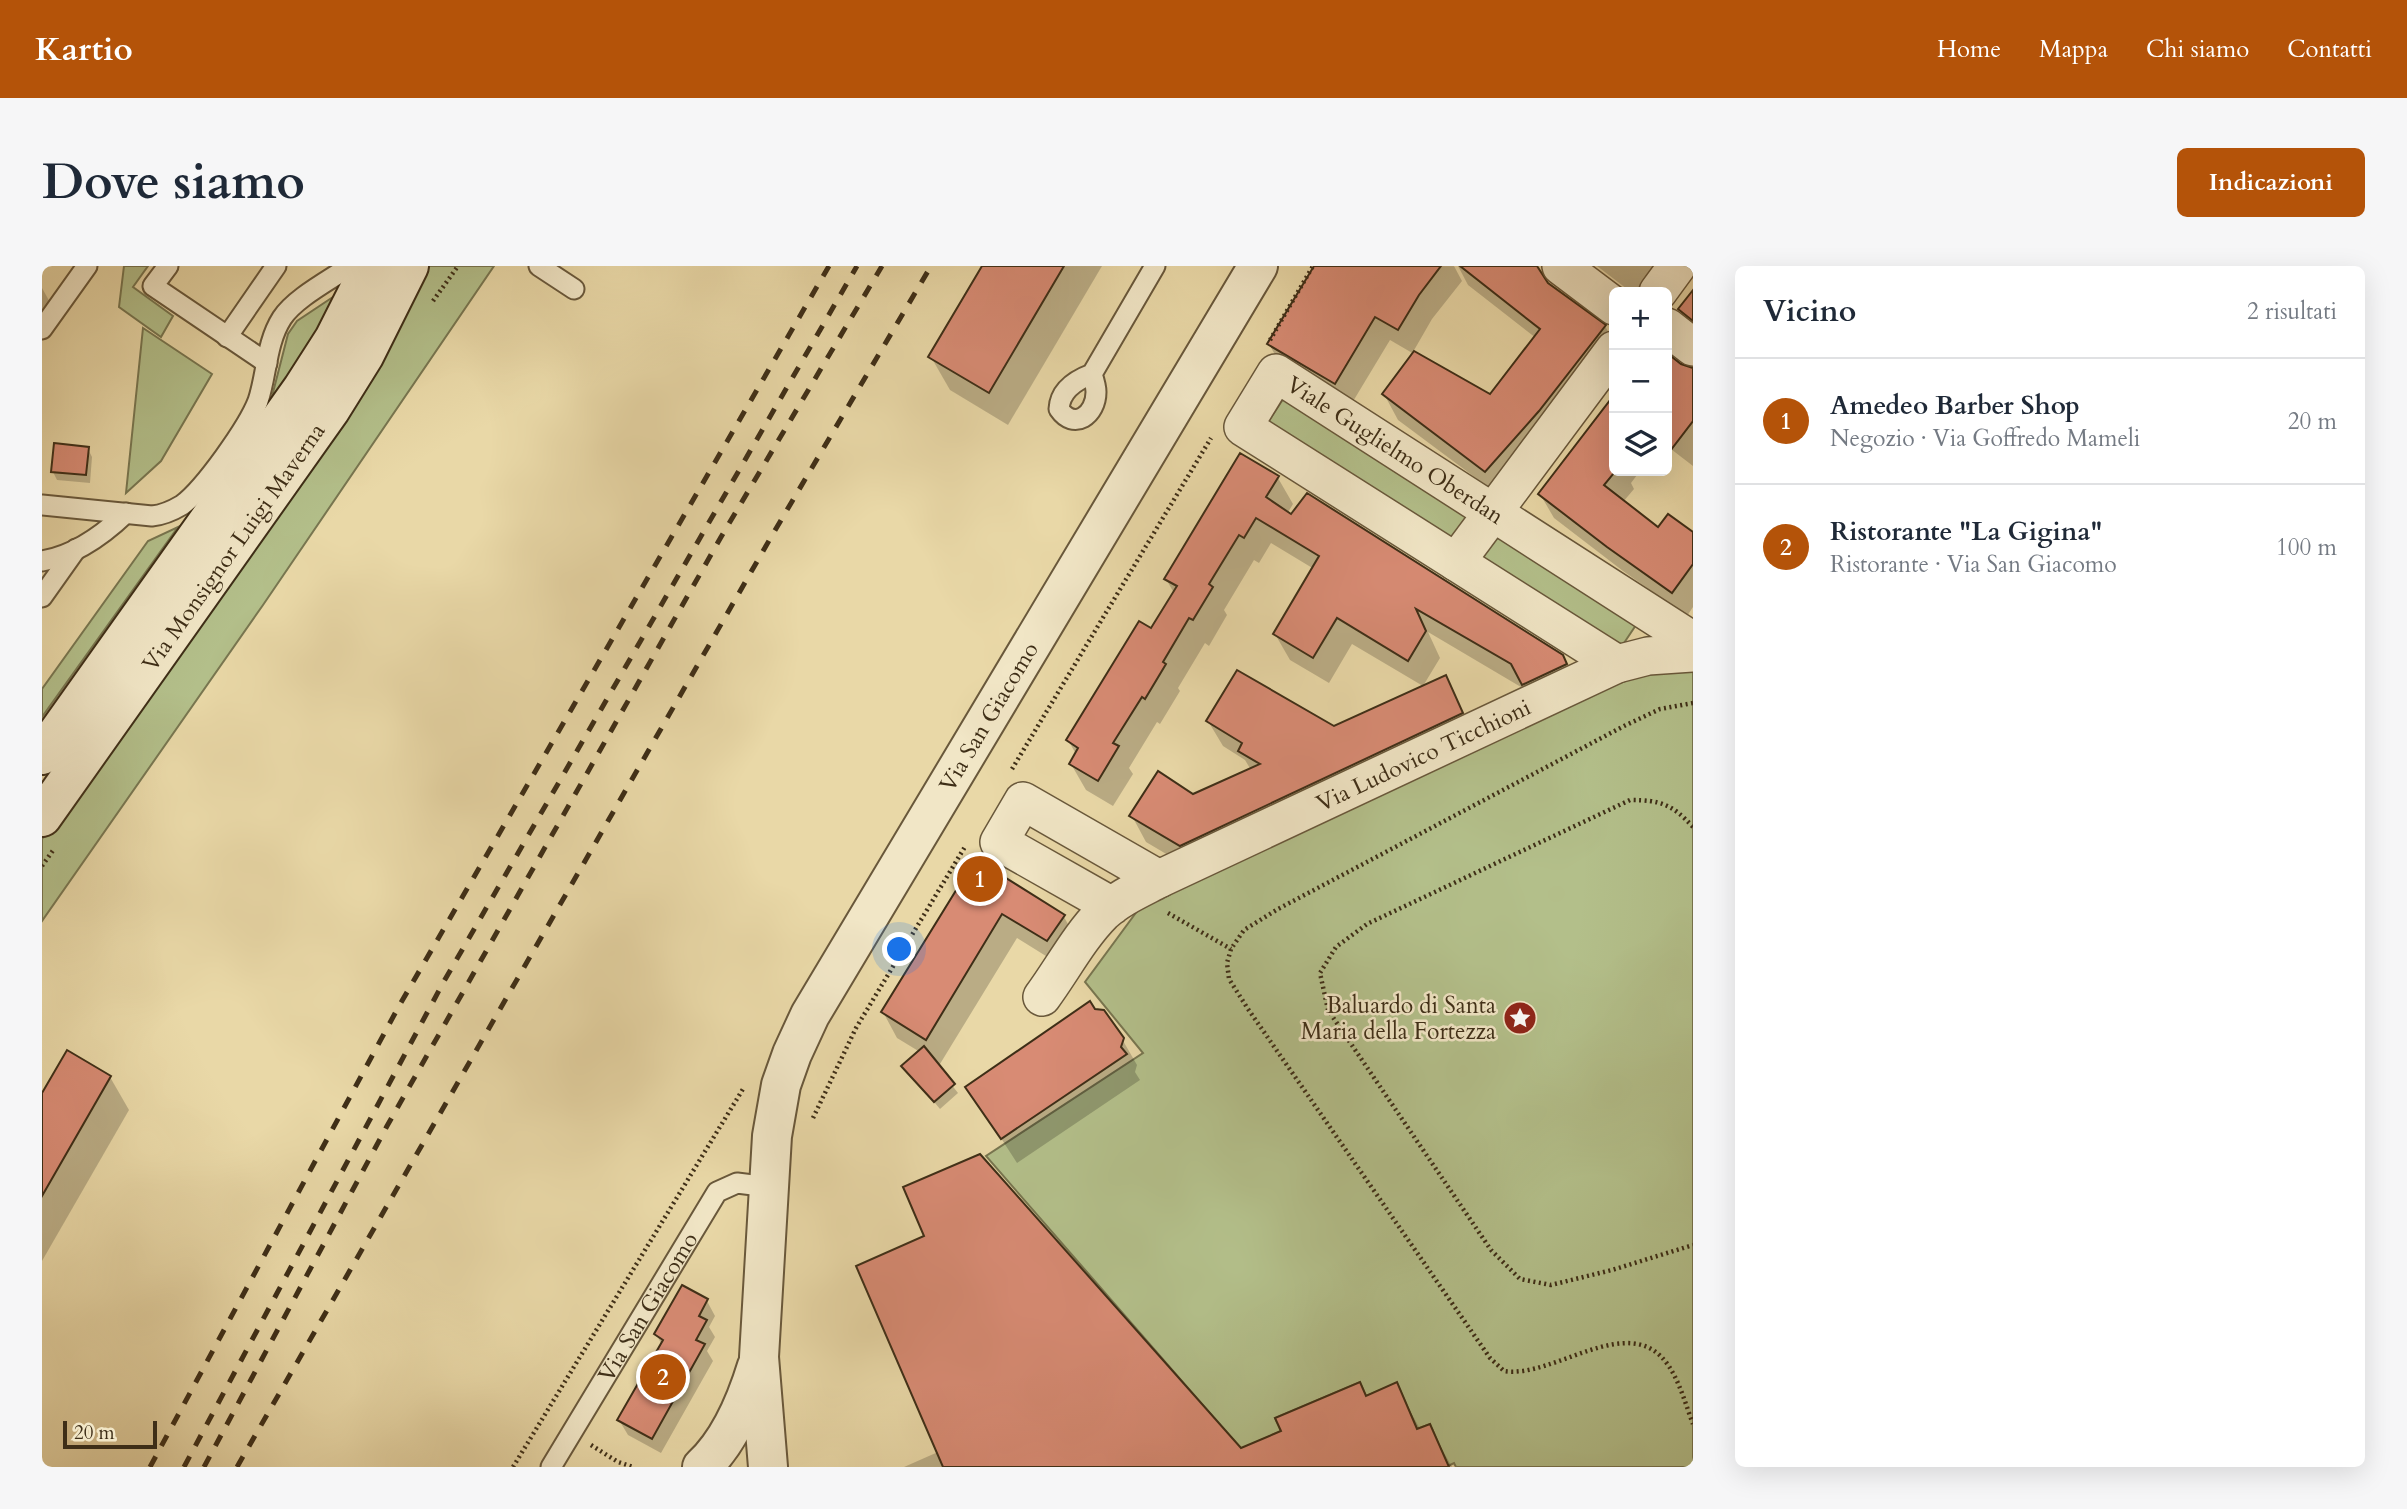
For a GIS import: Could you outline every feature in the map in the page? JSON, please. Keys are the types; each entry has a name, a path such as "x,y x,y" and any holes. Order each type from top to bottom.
{"street":[{"name":"Via Monsignor Luigi Maverna","path":"42,755 302,389 334,339 371,266"},
{"name":"Via Monsignor Luigi Maverna","path":"42,817 331,409 364,356 409,266"},
{"name":"Via San Giacomo","path":"768,1467 759,1357 772,1136 780,1085 792,1054 810,1015 1258,266"},
{"path":"1561,266 1609,302"},
{"path":"1662,287 1677,266"},
{"path":"1672,331 1693,347"},
{"path":"1456,562 1609,357"},
{"name":"Viale Guglielmo Oberdan","path":"1618,664 1243,427 1276,373 1693,641"},
{"name":"Via Ludovico Ticchioni","path":"1134,893 1618,664 1648,656 1693,653"},
{"path":"1042,997 1092,926 1134,893"},
{"name":"Via San Giacomo","path":"702,1467 716,1454 748,1396 759,1357"}],"lane":[{"path":"42,329 87,266"},
{"path":"168,266 153,286 267,363"},
{"path":"227,337 276,266"},
{"path":"42,505 160,515 175,509 192,496 248,421 259,397 275,331 282,317 292,306 351,266"},
{"path":"539,266 574,289"},
{"path":"1092,374 1155,266"},
{"path":"42,561 76,548 109,529 126,513"},
{"path":"42,597 76,548"},
{"name":"Via San Giacomo","path":"551,1467 717,1192 737,1183 769,1187"}],"path":[{"path":"1264,349 1313,266"},
{"path":"1012,770 1216,430"},
{"path":"1693,703 1660,709 1624,726 1290,902 1244,930 1231,949 1227,963 1229,979 1490,1358 1504,1371 1528,1371 1609,1344 1632,1341 1655,1350 1669,1365 1693,1424"},
{"path":"1693,827 1679,811 1656,800 1630,800 1367,924 1336,947 1320,973 1328,1010 1491,1251 1520,1279 1551,1285 1612,1270 1693,1245"},
{"path":"811,1122 856,1028 969,841"},
{"path":"1134,893 1231,949"},
{"path":"513,1467 744,1089"}],"green space":[{"path":"124,266 148,266 133,287 173,316 161,337 119,307"},
{"path":"419,266 494,266 263,605 42,921 42,839 320,437"},
{"path":"342,291 268,412 288,334 297,321"},
{"path":"143,328 212,374 161,461 126,493"},
{"path":"1289,390 1474,509 1449,549 1263,430"},
{"path":"1498,524 1642,616 1618,652 1474,561"},
{"path":"178,527 42,717 42,689 148,541"},
{"path":"1629,670 1693,670 1693,1467 1456,1467 1454,1463 1448,1466 1430,1424 1417,1429 1397,1383 1366,1396 1360,1382 1275,1418 1281,1431 1241,1449 986,1156 1143,1053 1085,982 1149,895"}],"building":[{"path":"982,266 1064,266 989,393 928,357"},
{"path":"1314,266 1441,266 1398,330 1375,317 1335,384 1267,344"},
{"path":"1460,266 1537,266 1548,283 1606,325 1539,411 1485,472 1382,394 1414,351 1490,394 1540,329"},
{"path":"1693,290 1693,321 1678,309"},
{"path":"1672,357 1693,368 1693,421 1672,448"},
{"path":"1609,402 1609,476 1612,476 1604,485 1658,527 1668,514 1693,532 1693,564 1672,593 1538,494"},
{"path":"54,443 89,447 86,475 51,472"},
{"path":"1240,453 1279,476 1266,497 1291,514 1307,493 1563,655 1567,664 1522,685 1511,664 1416,609 1426,631 1408,661 1337,618 1313,658 1273,634 1319,556 1256,518 1244,538 1239,535 1209,584 1213,587 1193,620 1189,618 1145,699 1142,697 1113,743 1119,746 1098,781 1069,764 1078,748 1066,740 1139,621 1151,628 1177,586 1164,579"},
{"path":"1237,670 1334,726 1446,675 1463,713 1180,846 1129,816 1158,771 1193,794 1260,764 1238,751 1242,743 1206,721"},
{"path":"990,868 1065,915 1047,941 1002,914 926,1040 881,1012 968,871"},
{"path":"1090,1001 1095,1009 1104,1010 1124,1038 1121,1047 1127,1054 1001,1139 965,1087"},
{"path":"924,1046 955,1084 934,1102 901,1066"},
{"path":"67,1050 111,1076 42,1196 42,1093"},
{"path":"980,1154 1241,1448 1281,1431 1275,1418 1360,1382 1366,1396 1397,1382 1417,1429 1430,1424 1449,1467 943,1467 856,1266 924,1236 903,1187"},
{"path":"682,1285 708,1299 699,1316 707,1320 696,1340 705,1344 652,1439 617,1420 663,1340 654,1334"}],"railway":[{"path":"150,1467 399,1006 829,266"},
{"path":"184,1467 443,983 857,266"},
{"path":"204,1467 387,1126 721,537 882,266"},
{"path":"237,1467 774,532 931,266"}],"place":[{"name":"Amedeo Barber Shop","path":"980,879"},
{"name":"Baluardo di Santa Maria della Fortezza","path":"1520,1018"},
{"name":"Ristorante \"La Gigina\"","path":"663,1377"}]}
